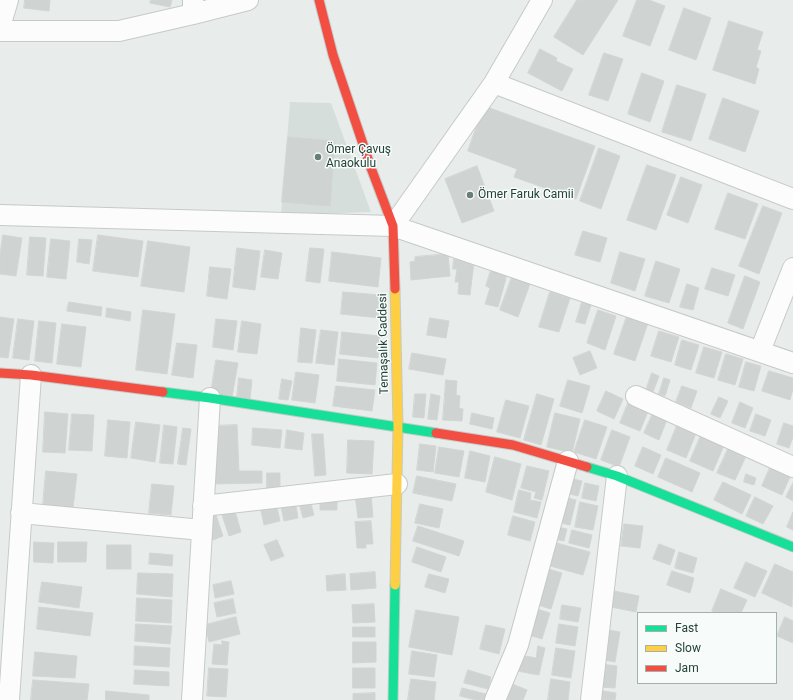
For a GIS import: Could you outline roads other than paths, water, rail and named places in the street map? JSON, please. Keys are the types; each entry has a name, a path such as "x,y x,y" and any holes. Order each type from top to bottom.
{"street":[{"path":"0,28 8,0"},
{"path":"0,31 118,31 193,7 248,0"},
{"name":"Temaşalık Caddesi","path":"319,0 333,55 370,168 393,226 398,426 393,700"},
{"path":"393,226 494,83 542,0"},
{"path":"494,83 793,198"},
{"path":"0,215 393,226 793,363"},
{"path":"760,351 793,268"},
{"path":"0,373 31,375 210,398 513,445 617,476 793,547"},
{"path":"9,700 7,608 21,513 31,375"},
{"path":"636,396 793,466"},
{"path":"192,700 210,398"},
{"path":"496,700 518,644 568,461"},
{"path":"591,700 617,476"},
{"path":"203,506 397,484"},
{"path":"21,513 202,530"}],"place":[{"name":"Ömer Çavuş Anaokulu","path":"318,157"},
{"name":"Ömer Faruk Camii","path":"470,195"}]}
